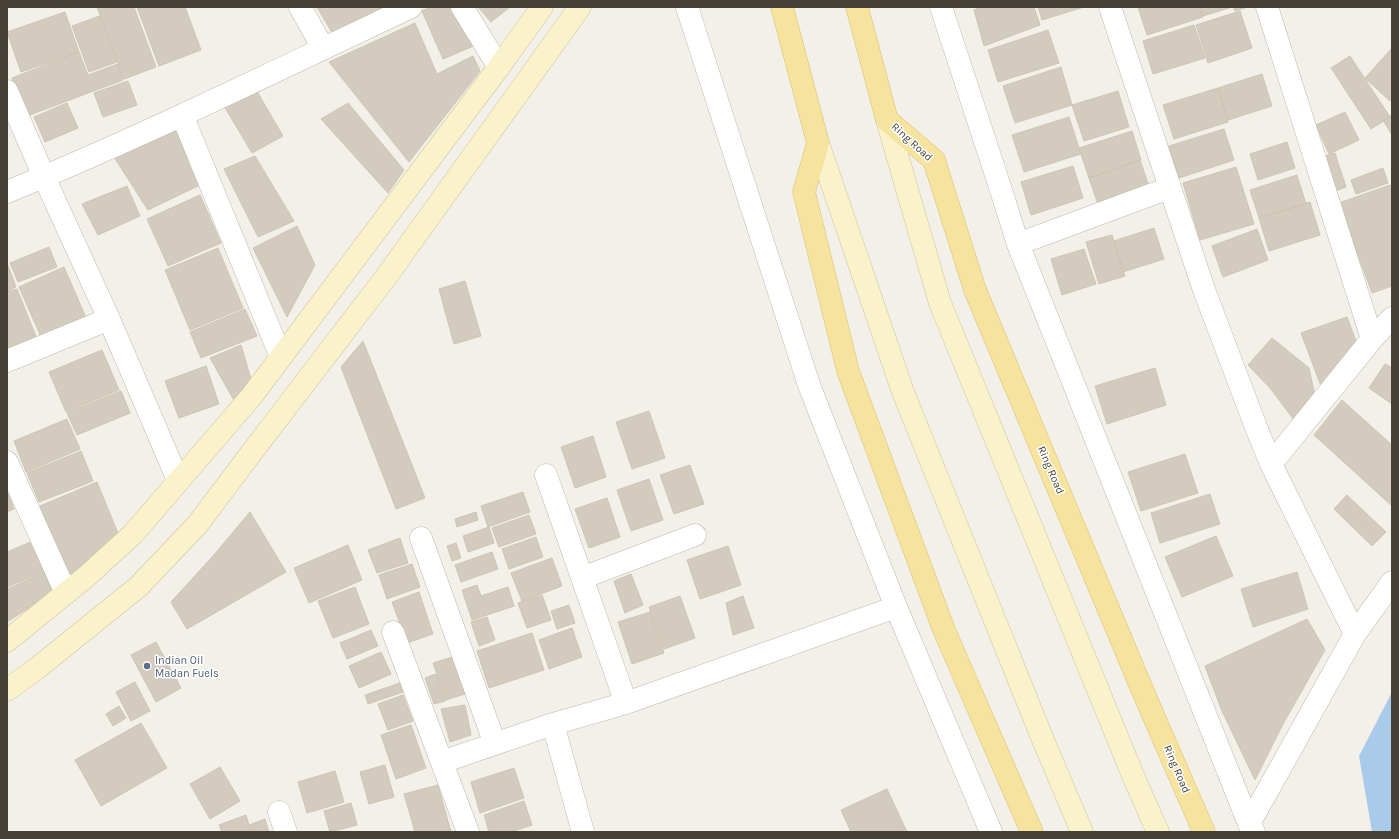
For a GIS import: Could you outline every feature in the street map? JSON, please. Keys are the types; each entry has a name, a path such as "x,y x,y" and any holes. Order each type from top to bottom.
{"main road":[{"path":"7,641 87,576 133,534 251,396 499,67 542,7"},
{"path":"7,690 36,670 138,587 197,525 386,277 580,7"},
{"path":"782,7 818,143 903,392 1082,832"},
{"name":"Ring Road","path":"857,7 887,120 940,303 1134,778 1158,832"},
{"name":"Ring Road","path":"887,120 934,160 975,290 1135,672 1204,832"},
{"path":"818,143 804,192 848,370 944,630 1032,832"}],"street":[{"path":"300,7 323,48"},
{"path":"7,192 182,115 411,7"},
{"path":"462,7 499,67"},
{"path":"686,7 809,385 896,607 991,832"},
{"path":"941,7 1018,244 1252,828"},
{"path":"1110,7 1204,290 1271,464 1355,634"},
{"path":"1267,7 1372,339"},
{"path":"7,91 44,177 109,319 178,480"},
{"path":"182,115 280,357"},
{"path":"1018,244 1169,188"},
{"path":"1271,464 1372,339 1392,318"},
{"path":"7,361 109,319"},
{"path":"7,462 66,593"},
{"path":"546,475 626,703"},
{"path":"582,578 695,535"},
{"path":"421,538 495,744"},
{"path":"1252,828 1355,634 1392,582"},
{"path":"442,762 553,724 626,703 896,607"},
{"path":"393,632 468,832"},
{"path":"553,724 583,832"},
{"path":"279,812 286,832"}],"water":[{"path":"1392,692 1392,832 1372,832 1359,756"}],"building":[{"path":"97,7 134,7 156,67 124,79"},
{"path":"137,7 185,7 201,50 159,66"},
{"path":"317,7 390,7 335,38"},
{"path":"431,7 454,7 476,45 443,59 422,11"},
{"path":"478,7 510,7 491,22"},
{"path":"982,7 1034,7 1040,25 984,46 974,10"},
{"path":"1038,7 1084,7 1042,20"},
{"path":"1138,7 1199,7 1203,17 1147,35"},
{"path":"1200,7 1232,7 1203,16"},
{"path":"1233,7 1248,7 1235,11"},
{"path":"1240,11 1252,48 1208,63 1196,25"},
{"path":"65,12 79,52 21,72 7,32"},
{"path":"100,16 117,62 89,72 72,26"},
{"path":"415,23 437,74 473,56 480,71 409,162 329,62"},
{"path":"1194,25 1205,58 1153,74 1143,41"},
{"path":"1048,30 1059,63 998,82 988,50"},
{"path":"1392,48 1392,98 1390,101 1365,78"},
{"path":"79,52 88,75 118,64 123,80 27,116 12,78"},
{"path":"1350,56 1390,117 1371,129 1331,68"},
{"path":"1061,67 1072,105 1015,123 1003,86"},
{"path":"1262,74 1272,106 1228,120 1218,88"},
{"path":"128,81 137,105 103,117 94,93"},
{"path":"255,88 283,136 252,153 224,106"},
{"path":"1218,88 1228,122 1174,139 1163,105"},
{"path":"1118,91 1129,127 1084,141 1072,105"},
{"path":"67,103 78,128 45,142 34,117"},
{"path":"348,103 404,170 388,193 321,119"},
{"path":"1345,112 1359,140 1329,154 1316,125"},
{"path":"1392,115 1392,135 1383,120"},
{"path":"1069,117 1081,154 1024,172 1012,135"},
{"path":"176,124 202,184 148,210 114,157"},
{"path":"1224,129 1234,160 1179,178 1169,146"},
{"path":"1132,131 1141,160 1089,178 1079,148"},
{"path":"1287,142 1295,168 1258,180 1250,154"},
{"path":"1335,153 1346,187 1333,192 1322,157"},
{"path":"255,156 294,221 258,237 224,169"},
{"path":"1140,160 1150,189 1099,207 1089,178"},
{"path":"1073,166 1083,198 1031,215 1021,182"},
{"path":"1236,167 1254,224 1200,240 1183,183"},
{"path":"1383,168 1388,183 1356,194 1351,180"},
{"path":"1297,175 1306,204 1259,218 1250,190"},
{"path":"1390,185 1392,190 1392,286 1372,293 1339,203"},
{"path":"127,186 140,216 98,235 82,204"},
{"path":"200,195 221,243 168,266 147,219"},
{"path":"1310,202 1320,235 1269,251 1259,218"},
{"path":"297,226 315,265 287,317 253,248"},
{"path":"1154,228 1164,259 1123,272 1114,241"},
{"path":"1257,229 1268,260 1223,277 1212,246"},
{"path":"1112,235 1125,276 1099,284 1086,242"},
{"path":"49,247 57,267 18,282 10,263"},
{"path":"218,248 243,308 190,330 165,270"},
{"path":"1084,249 1096,284 1062,295 1051,259"},
{"path":"7,263 16,287 7,291"},
{"path":"64,267 87,320 42,339 19,287"},
{"path":"465,281 481,336 454,344 439,289"},
{"path":"17,289 37,339 7,351 7,292"},
{"path":"245,309 257,336 201,358 190,332"},
{"path":"1347,317 1356,341 1321,386 1301,333"},
{"path":"1272,338 1309,368 1315,396 1294,420 1270,388 1248,365"},
{"path":"363,341 425,498 396,509 341,367"},
{"path":"241,345 251,379 235,402 210,358"},
{"path":"102,350 119,390 66,412 49,372"},
{"path":"1385,364 1392,368 1392,404 1369,388"},
{"path":"206,366 219,404 179,418 165,381"},
{"path":"1155,368 1166,405 1107,424 1095,386"},
{"path":"121,391 130,413 77,435 67,413"},
{"path":"1342,400 1392,445 1392,506 1314,435"},
{"path":"649,411 665,458 632,469 616,422"},
{"path":"67,419 80,449 26,472 14,441"},
{"path":"593,436 606,477 575,488 561,447"},
{"path":"81,451 93,481 39,502 27,473"},
{"path":"1185,454 1198,493 1141,511 1128,472"},
{"path":"690,465 704,504 674,514 660,475"},
{"path":"649,479 663,520 631,531 617,490"},
{"path":"97,482 120,538 69,575 40,506"},
{"path":"7,491 14,509 7,512"},
{"path":"523,492 530,512 488,527 481,506"},
{"path":"1210,494 1220,524 1160,543 1151,513"},
{"path":"1347,495 1386,532 1372,546 1334,509"},
{"path":"607,498 620,537 589,548 575,509"},
{"path":"250,512 286,572 187,629 171,602 213,556"},
{"path":"476,512 478,520 457,527 455,519"},
{"path":"529,515 536,534 499,547 492,528"},
{"path":"489,527 494,543 468,552 463,536"},
{"path":"1216,536 1233,576 1182,597 1165,557"},
{"path":"536,537 543,557 509,569 502,549"},
{"path":"400,538 408,563 377,573 368,550"},
{"path":"35,540 48,570 7,587 7,552"},
{"path":"456,543 461,558 452,561 447,546"},
{"path":"348,545 362,580 309,603 294,568"},
{"path":"728,546 741,585 700,599 687,560"},
{"path":"492,552 498,569 461,582 455,565"},
{"path":"552,558 562,586 522,601 511,573"},
{"path":"412,564 420,587 387,599 379,575"},
{"path":"48,571 56,590 7,622 7,589"},
{"path":"1297,572 1308,609 1253,627 1241,589"},
{"path":"631,574 643,605 625,613 614,581"},
{"path":"477,585 481,596 508,587 514,606 472,620 462,590"},
{"path":"355,587 369,624 333,638 318,601"},
{"path":"419,592 433,634 407,643 392,602"},
{"path":"542,595 551,620 527,628 518,603"},
{"path":"680,596 695,638 664,649 649,607"},
{"path":"743,596 754,628 733,635 726,603"},
{"path":"569,605 575,623 557,629 551,611"},
{"path":"650,612 664,653 632,664 618,622"},
{"path":"487,617 495,640 479,646 471,622"},
{"path":"1307,619 1325,650 1283,724 1255,780 1222,711 1205,666"},
{"path":"572,628 582,657 549,669 539,640"},
{"path":"371,630 378,646 347,659 340,643"},
{"path":"532,633 544,670 489,688 477,651"},
{"path":"156,642 181,688 156,702 131,655"},
{"path":"381,652 391,674 359,688 349,666"},
{"path":"459,655 471,692 446,700 433,663"},
{"path":"436,674 445,701 434,704 425,678"},
{"path":"135,682 150,711 131,721 116,692"},
{"path":"400,683 403,692 368,704 365,695"},
{"path":"403,695 413,721 388,730 378,704"},
{"path":"465,705 471,735 450,742 441,709"},
{"path":"119,706 126,718 113,726 106,714"},
{"path":"141,723 167,768 101,806 75,760"},
{"path":"411,725 426,768 396,779 381,735"},
{"path":"385,765 394,797 369,804 360,772"},
{"path":"220,767 240,801 210,819 190,784"},
{"path":"514,768 524,798 480,813 471,782"},
{"path":"335,771 344,802 307,813 298,782"},
{"path":"438,785 451,832 415,832 404,794"},
{"path":"887,789 907,832 851,832 841,810"},
{"path":"524,801 532,825 511,832 489,832 484,815"},
{"path":"351,803 357,825 330,832 324,811"},
{"path":"246,815 249,825 265,819 269,832 222,832 219,825"}],"place":[{"name":"Indian Oil Madan Fuels","path":"147,666"}]}
